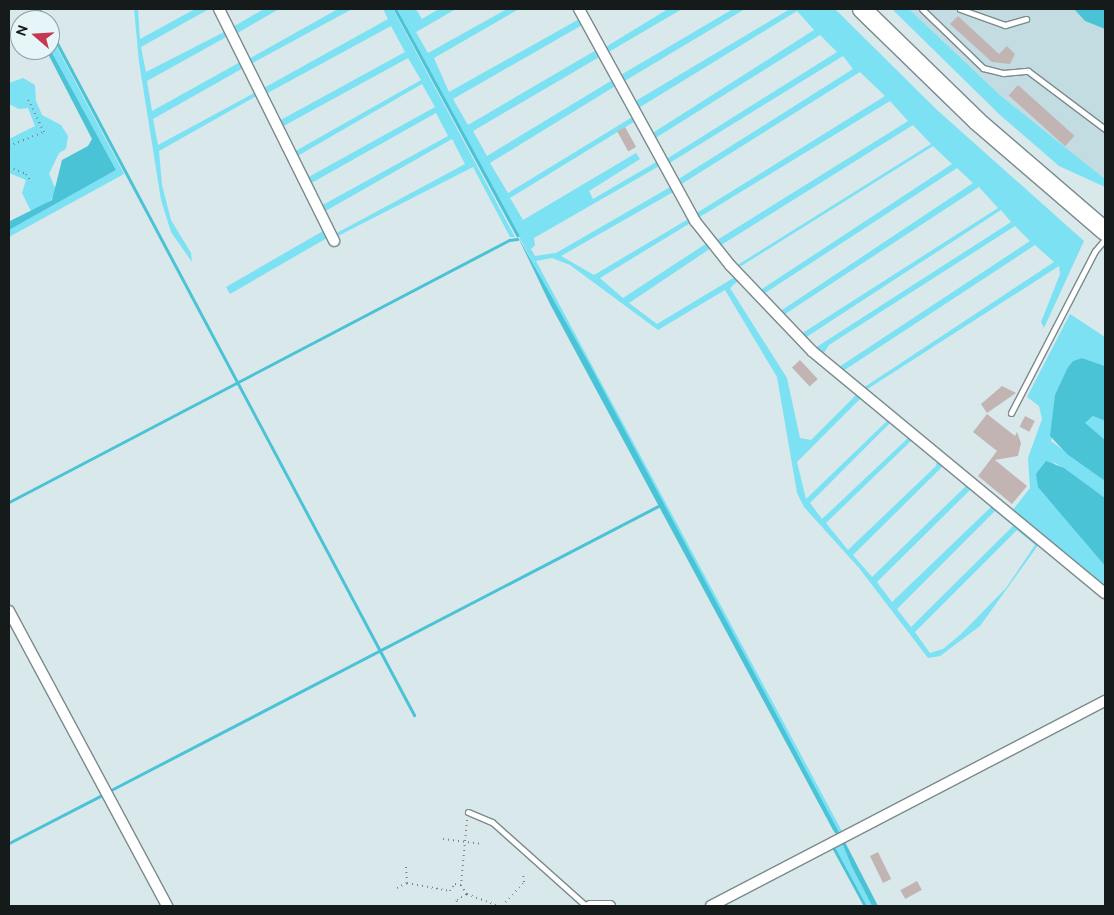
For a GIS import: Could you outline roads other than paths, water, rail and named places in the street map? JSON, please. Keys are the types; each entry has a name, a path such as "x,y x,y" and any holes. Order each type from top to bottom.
{"highway":[{"path":"862,9 977,121 1105,231"}],"street":[{"path":"219,9 334,241"},
{"path":"579,9 695,221 730,265 812,351 1105,593"},
{"path":"9,611 167,906"},
{"path":"711,906 1105,701"},
{"path":"590,906 610,906"}],"lane":[{"path":"922,9 983,68 1004,74 1028,71 1105,129"},
{"path":"960,9 1005,25 1026,19"},
{"path":"1011,413 1090,259 1105,239"},
{"path":"468,812 492,822 581,898 586,906"}],"waterway":[{"path":"395,9 517,235"},
{"path":"60,49 414,715"},
{"path":"9,502 509,240 517,239"},
{"path":"111,790 660,505"},
{"path":"9,843 102,795"},
{"path":"833,847 865,906"}]}
